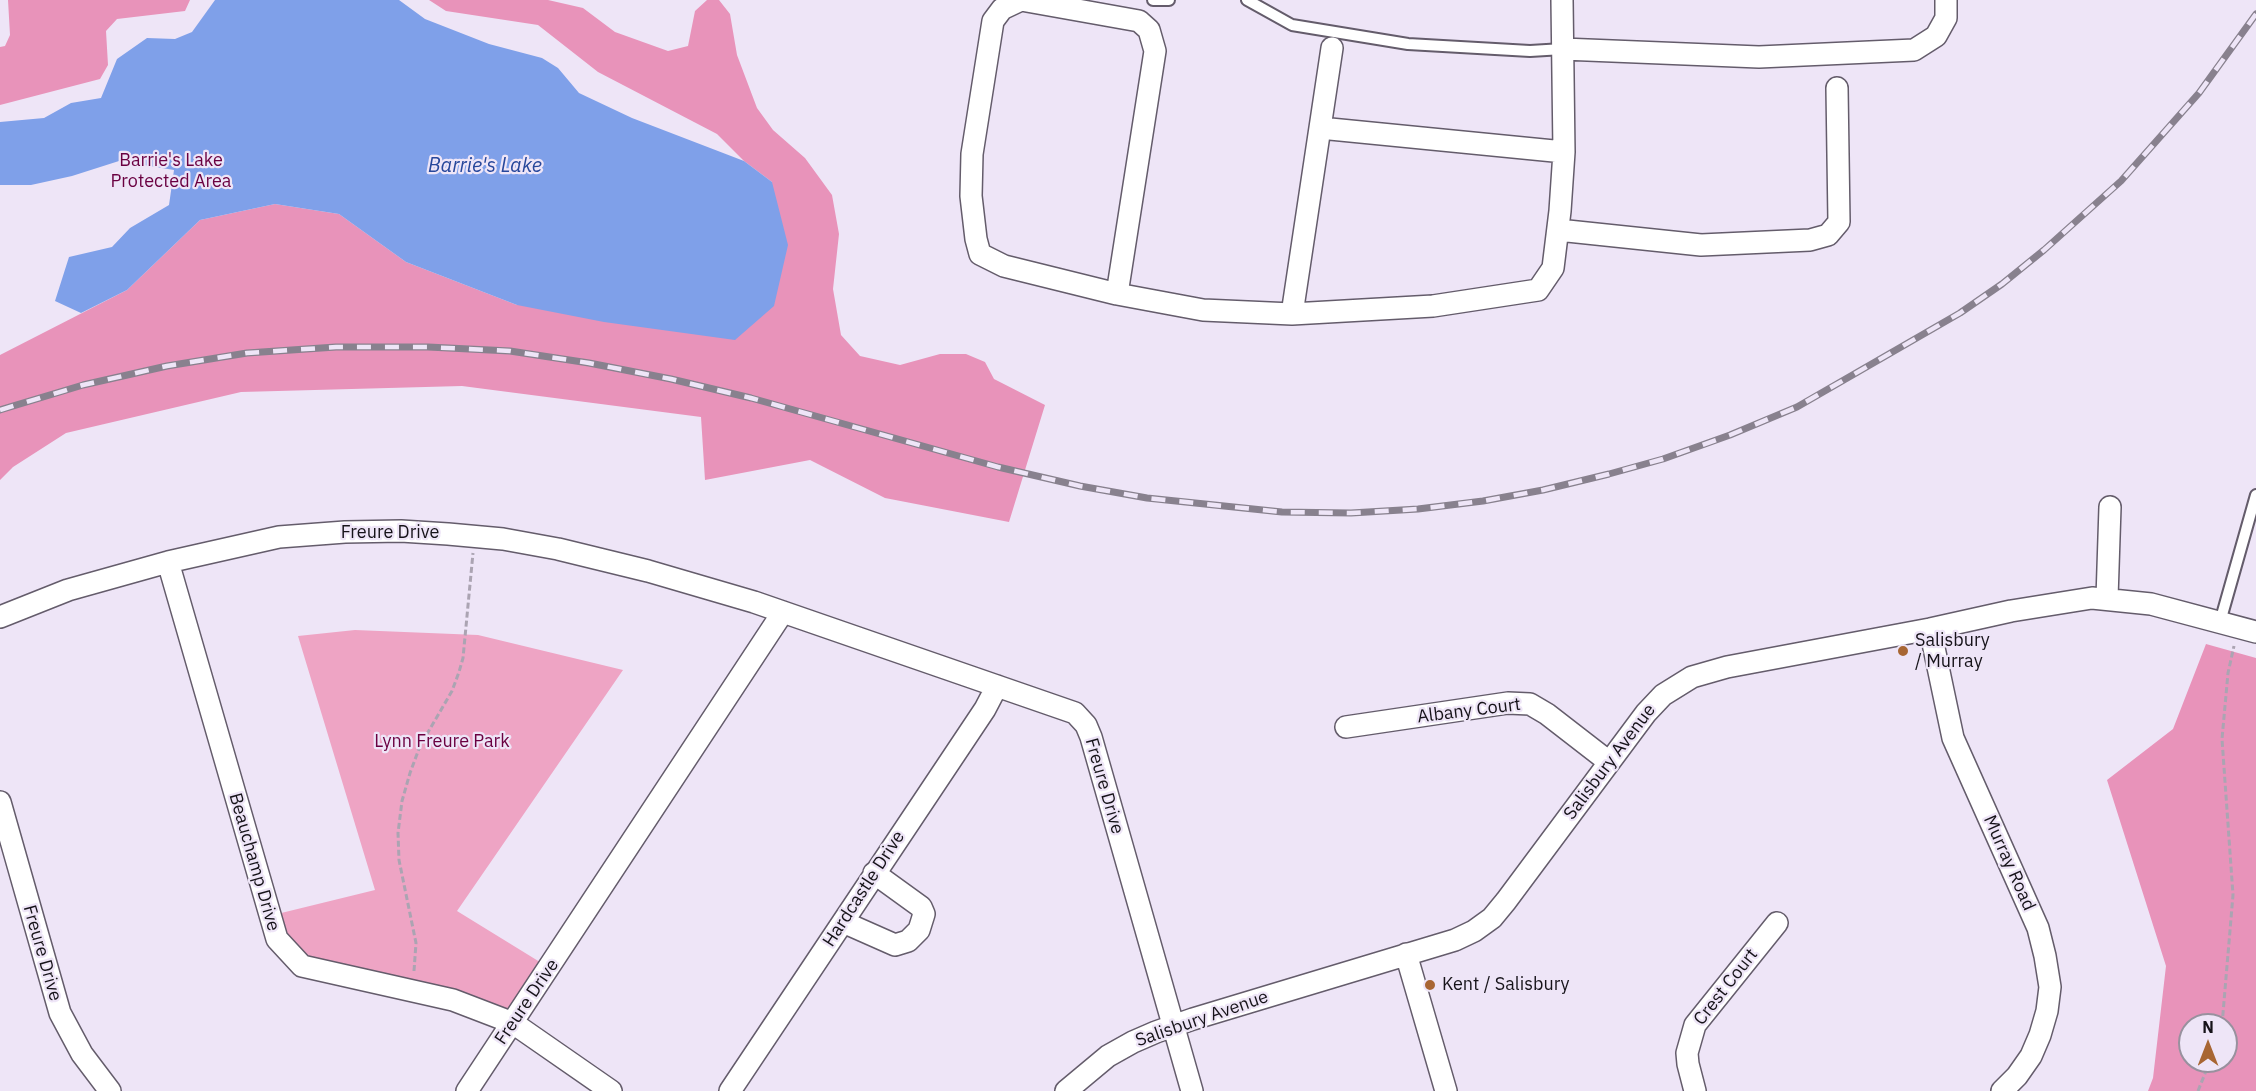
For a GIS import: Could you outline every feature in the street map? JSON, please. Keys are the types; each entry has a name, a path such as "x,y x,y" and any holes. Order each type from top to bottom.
{"street":[{"path":"1117,294 1155,51 1149,30 1139,21 1021,0 1002,9 993,21 972,154 971,196 980,254 1004,266 1117,294 1203,310 1292,314 1433,306 1538,290 1553,268 1558,230 1564,152 1562,0"},
{"path":"1563,49 1759,57 1914,50 1936,36 1946,18 1946,0"},
{"path":"1292,314 1332,48"},
{"path":"1558,230 1701,245 1810,240 1828,235 1839,222 1837,88"},
{"path":"1320,128 1564,152"},
{"path":"2107,598 2110,507"},
{"name":"Freure Drive","path":"0,617 68,590 168,562 279,537 401,531 474,536 569,552 648,571 783,612 1075,712 1086,725 1192,1091"},
{"name":"Beauchamp Drive","path":"168,562 277,939 302,966 453,1000 513,1023 611,1091"},
{"name":"Salisbury Avenue","path":"1066,1091 1108,1056 1133,1042 1174,1026 1455,940 1474,931 1492,918 1646,712 1663,695 1692,677 1727,667 1930,629 2046,604 2092,598 2151,604 2238,627"},
{"name":"Freure Drive","path":"467,1091 783,612"},
{"name":"Murray Road","path":"1930,629 1953,738 2038,928 2050,987 2047,1011 2031,1056 2017,1076 2002,1091"},
{"name":"Hardcastle Drive","path":"730,1091 985,709 997,686"},
{"name":"Albany Court","path":"1346,727 1508,703 1530,704 1547,714 1609,762"},
{"name":"Freure Drive","path":"0,802 60,1012 82,1054 110,1091"},
{"path":"843,922 895,945 908,941 919,930 924,914 921,907 874,873"},
{"name":"Crest Court","path":"1695,1091 1687,1053 1695,1025 1777,923"},
{"path":"1406,954 1446,1091"}],"lane":[{"path":"1153,0 1169,0"},
{"path":"1247,0 1292,25 1408,44 1530,51 1563,49"},
{"path":"2238,627 2256,495"}],"path":[{"path":"410,991 416,958 416,943 399,860 398,833 402,801 420,746 452,691 463,658 474,536"},
{"path":"2223,1013 2233,895 2222,739 2228,673 2238,627"},
{"path":"2198,1091 2205,1073"}],"green space":[{"name":"Lynn Freure Park","path":"355,630 478,635 623,670 457,911 548,967 511,1020 322,965 288,947 269,916 375,890 298,636"}],"shaded area":[{"path":"8,0 190,0 185,11 117,19 106,31 108,65 100,79 0,105 0,47 5,46 10,35"},
{"path":"429,0 548,0 583,8 615,32 668,51 688,46 695,11 707,0 719,0 730,14 737,55 757,108 773,130 805,158 832,195 839,234 833,289 841,335 860,356 900,365 940,354 966,354 985,362 994,379 1045,405 1009,522 885,498 810,460 705,480 701,417 462,386 241,392 66,433 13,467 0,480 0,355 127,290 200,220 275,204 339,214 406,262 517,305 772,182 744,161 717,134 598,72 538,25 446,11"},
{"path":"2206,644 2256,658 2256,1091 2148,1091 2153,1078 2166,966 2107,780 2173,729"}],"water":[{"name":"Barrie's Lake","path":"215,0 399,0 425,19 489,44 542,58 558,68 579,93 632,118 744,161 772,182 788,245 774,306 735,340 604,322 517,305 406,262 339,214 275,204 200,220 127,290 81,313 55,301 69,257 112,247 130,228 169,205 174,170 119,161 72,176 31,185 0,185 0,122 44,118 71,103 101,98 117,59 147,38 175,39 192,32"}],"railway":[{"path":"0,410 83,385 167,366 247,353 336,347 428,347 510,351 671,379 751,398 998,467 1080,486 1147,498 1282,512 1351,513 1418,509 1483,501 1543,490 1609,474 1663,459 1730,435 1797,407 1960,313 2002,284 2044,250 2121,181 2199,93 2256,14"}],"place":[{"name":"Salisbury / Murray","path":"1903,651"},
{"name":"Kent / Salisbury","path":"1430,985"}],"park label":[{"name":"Barrie's Lake Protected Area","path":"171,171"}]}
